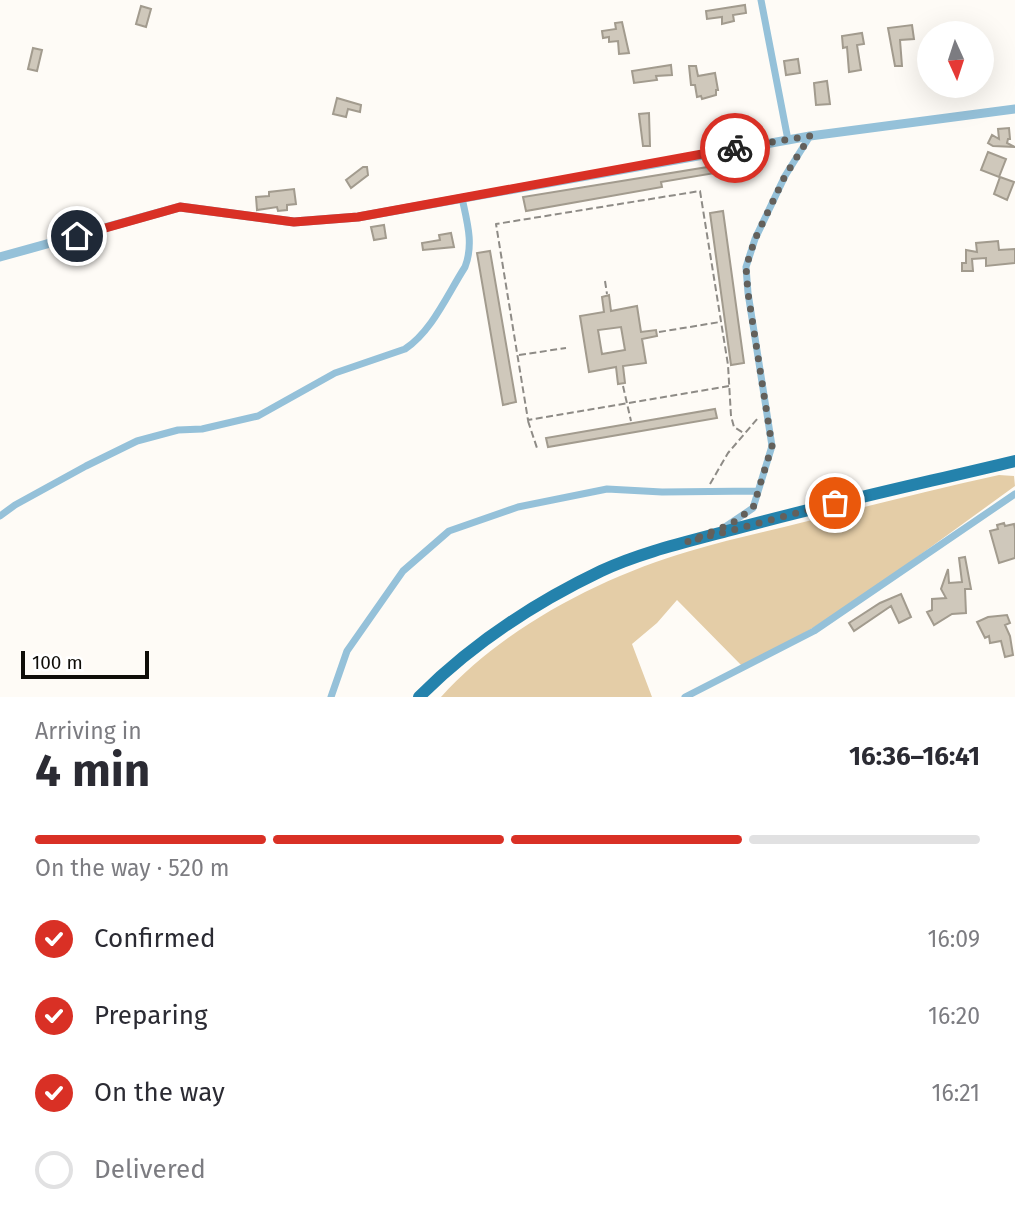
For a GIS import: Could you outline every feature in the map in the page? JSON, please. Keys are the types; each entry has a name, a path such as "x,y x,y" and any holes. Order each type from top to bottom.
{"highway":[{"path":"419,697 448,668 502,628 570,586 608,568 687,542 784,515 1015,461"}],"street":[{"path":"761,0 788,140"},
{"path":"0,257 180,207 294,222 358,217 810,136 1015,109"},
{"path":"687,542 731,524 753,508 772,446 746,267 755,239 785,176 810,136"},
{"path":"0,516 13,506 86,466 137,442 173,431 202,429 253,418 335,373 405,349 414,343 425,330 469,257 470,240 462,198"},
{"path":"331,697 347,651 396,581 449,531 518,507 607,489 758,491"},
{"path":"685,697 814,631 1015,494"}],"path":[{"path":"537,448 528,420 496,224 700,191 728,365 734,427 744,435"},
{"path":"605,281 607,294"},
{"path":"659,332 721,322"},
{"path":"517,355 566,348"},
{"path":"623,386 631,421"},
{"path":"528,420 729,386"},
{"path":"705,491 728,453 766,409"}],"shaded area":[{"path":"999,475 1014,476 1015,486 873,589 811,629 743,667 677,600 657,623 632,644 652,697 441,697 466,672 524,627 588,590 622,575 719,543"}],"building":[{"path":"745,5 746,13 733,15 734,21 722,24 722,17 707,19 706,11"},
{"path":"141,6 151,9 146,27 136,24"},
{"path":"622,22 629,53 619,54 618,41 609,42 609,37 603,38 602,31 616,29 615,23"},
{"path":"912,25 914,39 900,40 902,66 895,66 888,28"},
{"path":"862,33 864,44 857,45 861,70 849,72 847,47 843,48 842,36"},
{"path":"33,48 42,50 37,71 28,69"},
{"path":"798,59 800,73 786,75 784,61"},
{"path":"671,65 672,75 656,76 657,80 634,83 632,71"},
{"path":"689,66 696,66 698,76 715,73 718,90 716,95 702,99 701,96 697,97 695,85 691,85"},
{"path":"827,81 830,104 816,105 814,83"},
{"path":"337,98 361,105 360,112 348,109 346,117 333,114"},
{"path":"649,113 650,146 643,146 639,114"},
{"path":"1009,128 1010,139 1007,143 1015,147 993,146 988,143 992,135 999,139 998,129"},
{"path":"988,152 1006,159 999,177 981,170"},
{"path":"714,166 715,173 661,182 662,187 526,211 523,197"},
{"path":"363,167 367,167 368,175 351,188 346,180"},
{"path":"1000,177 1014,182 1007,200 994,194"},
{"path":"294,189 296,204 287,205 287,210 278,211 277,207 257,210 256,197 269,196 269,192"},
{"path":"723,211 744,363 731,365 710,213"},
{"path":"384,225 386,238 374,240 371,227"},
{"path":"451,233 454,247 423,250 422,243 440,240 439,235"},
{"path":"998,241 999,250 1015,249 1015,263 986,266 986,258 972,259 973,271 962,271 962,263 966,263 966,250 977,252 976,243"},
{"path":"490,251 516,402 503,405 477,253"},
{"path":"609,295 611,311 637,306 641,332 656,330 657,336 642,339 646,363 623,366 625,383 618,384 616,367 589,372 580,316 604,312 602,297","holes":["621,327 625,350 602,354 598,330"]},
{"path":"715,409 717,418 548,447 546,438"},
{"path":"1004,523 1005,526 1014,524 1015,558 999,563 990,531 998,529 997,525"},
{"path":"965,557 971,589 965,589 966,613 952,614 934,625 927,612 932,610 932,599 946,598 941,589 948,569 949,583 962,582 959,558"},
{"path":"901,594 911,617 899,623 891,606 854,631 849,623 880,603"},
{"path":"1007,615 1010,623 1005,625 1013,655 1005,657 1001,641 990,643 989,636 985,638 977,622 988,617"}],"way so far":[{"path":"735,148 810,136 785,176 755,239 746,267 772,446 753,508 731,524 687,542 835,503"}],"route":[{"path":"77,236 180,207 294,222 358,217 735,148"}]}
